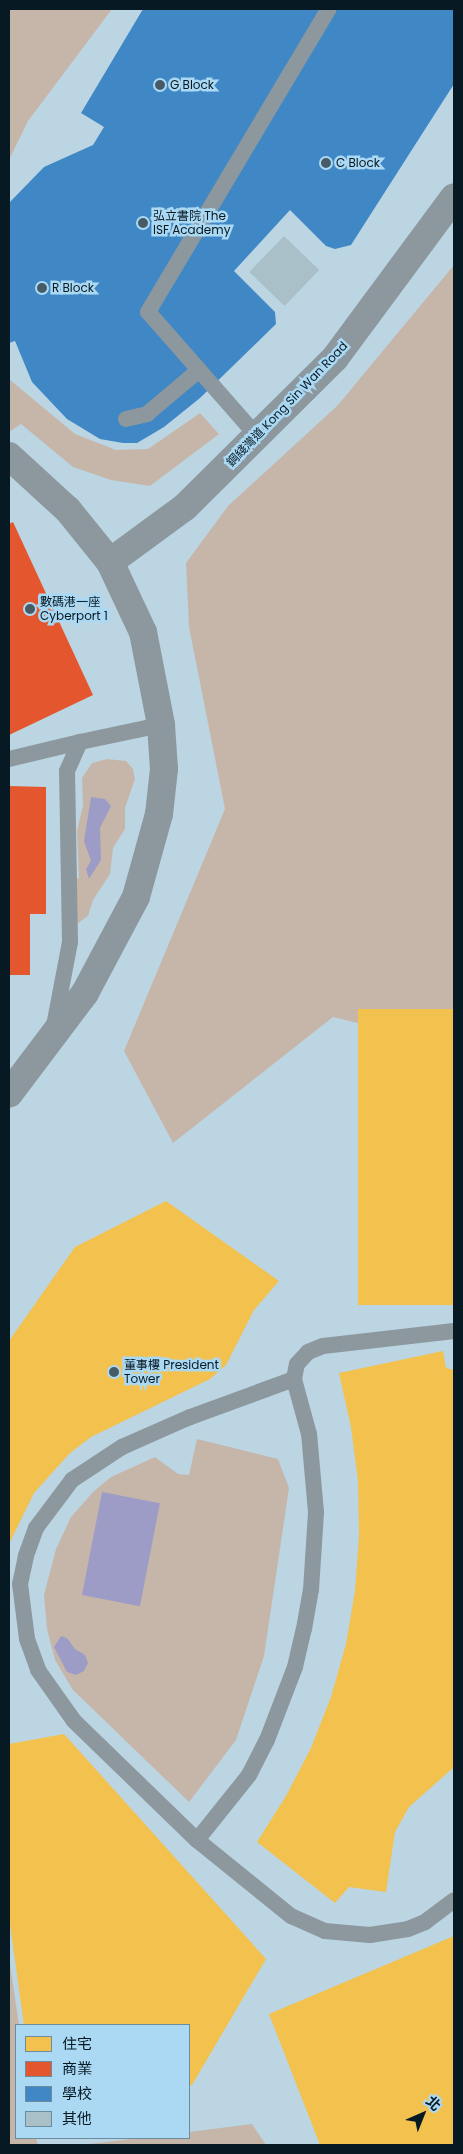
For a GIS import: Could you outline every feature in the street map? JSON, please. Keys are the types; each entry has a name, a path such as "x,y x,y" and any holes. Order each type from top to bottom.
{"street":[{"name":"鋼綫灣道 Kong Sin Wan Road","path":"110,562 185,506 335,358 454,196"},
{"path":"9,456 68,510 110,562 143,632 161,725 164,769 159,814 136,897 85,993 9,1094"}],"lane":[{"path":"257,436 148,312 328,10"},
{"path":"126,419 147,414 199,370"},
{"path":"9,759 161,725"},
{"path":"52,1036 70,942 67,771 80,742"},
{"path":"197,1840 248,1774 267,1740 295,1667 304,1629 313,1571 316,1512 308,1434 294,1379 302,1358 322,1346 454,1330"},
{"path":"294,1379 190,1417 122,1447 88,1467 54,1502 36,1528 20,1584 27,1639 38,1670 74,1721 197,1840 291,1916 325,1932 370,1935 408,1929 425,1922 454,1900"}],"shaded area":[{"path":"9,9 112,9 28,121 9,160"},
{"path":"454,265 454,1047 333,1017 173,1143 124,1051 225,809 189,627 186,563 228,506 338,405"},
{"path":"9,379 75,434 116,450 148,449 200,413 219,434 150,486 111,480 73,467 21,424 9,432"},
{"path":"107,759 126,761 133,769 135,779 125,808 125,829 113,848 110,874 93,900 88,916 77,924 74,879 79,878 77,831 83,805 82,778 92,763"},
{"path":"197,1439 278,1459 289,1488 264,1656 236,1740 189,1802 73,1690 55,1660 47,1629 44,1595 56,1549 71,1517 93,1492 111,1477 155,1457 178,1474 189,1475"},
{"path":"9,1957 19,2024 15,2024 15,2139 36,2139 38,2145 9,2145"},
{"path":"252,2124 266,2145 80,2145 131,2139 190,2139 190,2132"}],"water":[{"path":"91,797 105,799 111,806 100,828 101,860 89,879 86,869 91,861 84,841"},
{"path":"102,1492 160,1503 140,1606 82,1595"},
{"path":"61,1636 67,1638 75,1649 85,1655 88,1663 84,1671 76,1675 67,1672 54,1647"}],"building: 住宅":[{"path":"358,1009 454,1009 454,1305 358,1305"},
{"name":"董事樓 President Tower","path":"166,1201 279,1281 254,1310 226,1365 210,1379 91,1437 70,1453 34,1493 9,1544 9,1341 75,1247"},
{"path":"443,1351 446,1368 454,1370 454,1767 409,1807 395,1832 386,1892 349,1887 335,1903 257,1842 286,1796 311,1748 331,1697 346,1644 355,1591 359,1536 358,1481 351,1427 339,1373"},
{"path":"64,1734 266,1959 192,2085 190,2086 190,2024 24,2024 9,1917 9,1744"},
{"path":"454,1936 454,2145 320,2145 269,2014"}],"building: 商業":[{"name":"數碼港一座 Cyberport 1","path":"13,522 93,695 9,735 9,524"},
{"path":"9,786 46,787 46,914 30,914 30,975 9,975"}],"building: 學校":[{"name":"弘立書院 The ISF Academy","path":"143,9 454,9 454,84 351,245 335,249 326,246 290,210 234,271 275,312 276,324 200,398 164,427 137,443 123,443 100,439 67,419 32,382 15,341 9,343 9,203 44,167 93,145 104,127 81,113"}],"building: 其他":[{"path":"284,236 319,270 285,306 249,272"}],"place":[{"name":"G Block","path":"160,85"},
{"name":"C Block","path":"326,163"},
{"name":"弘立書院 The ISF Academy","path":"143,223"},
{"name":"R Block","path":"42,288"},
{"name":"數碼港一座 Cyberport 1","path":"30,609"},
{"name":"董事樓 President Tower","path":"114,1372"}]}
